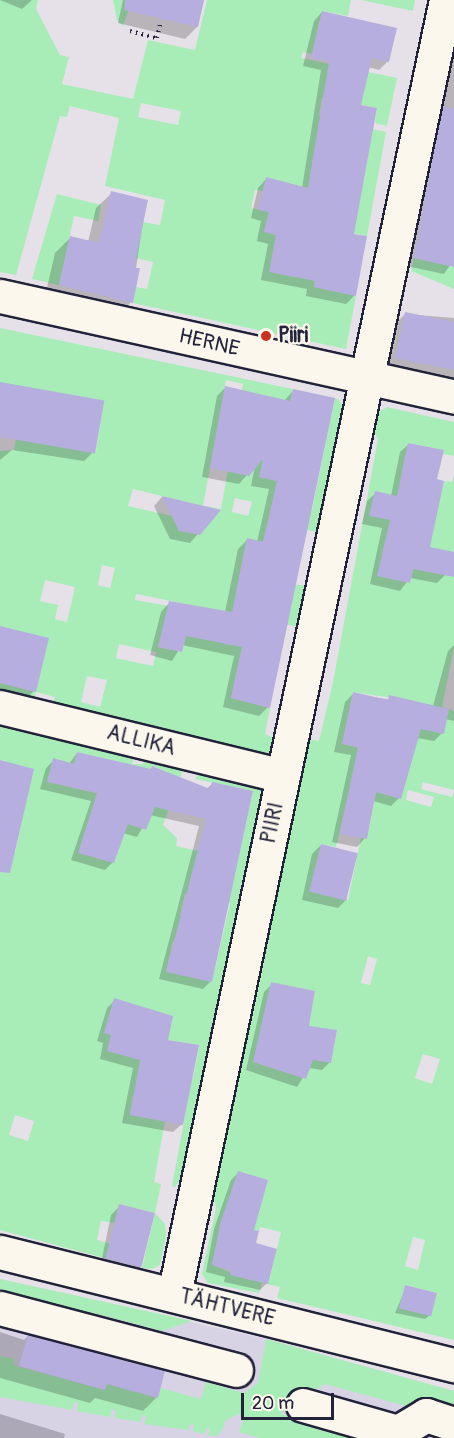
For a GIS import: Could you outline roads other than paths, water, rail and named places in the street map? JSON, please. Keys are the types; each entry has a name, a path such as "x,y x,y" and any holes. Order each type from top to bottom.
{"street":[{"name":"PIIRI","path":"174,1295 446,0"},
{"name":"HERNE","path":"0,296 454,398"},
{"name":"ALLIKA","path":"0,707 283,776"},
{"name":"TÄHTVERE","path":"0,1252 454,1365"},
{"path":"0,1308 236,1370"},
{"path":"303,1405 398,1432 426,1415 454,1424"}],"place":[{"name":"Piiri","path":"266,336"}]}
